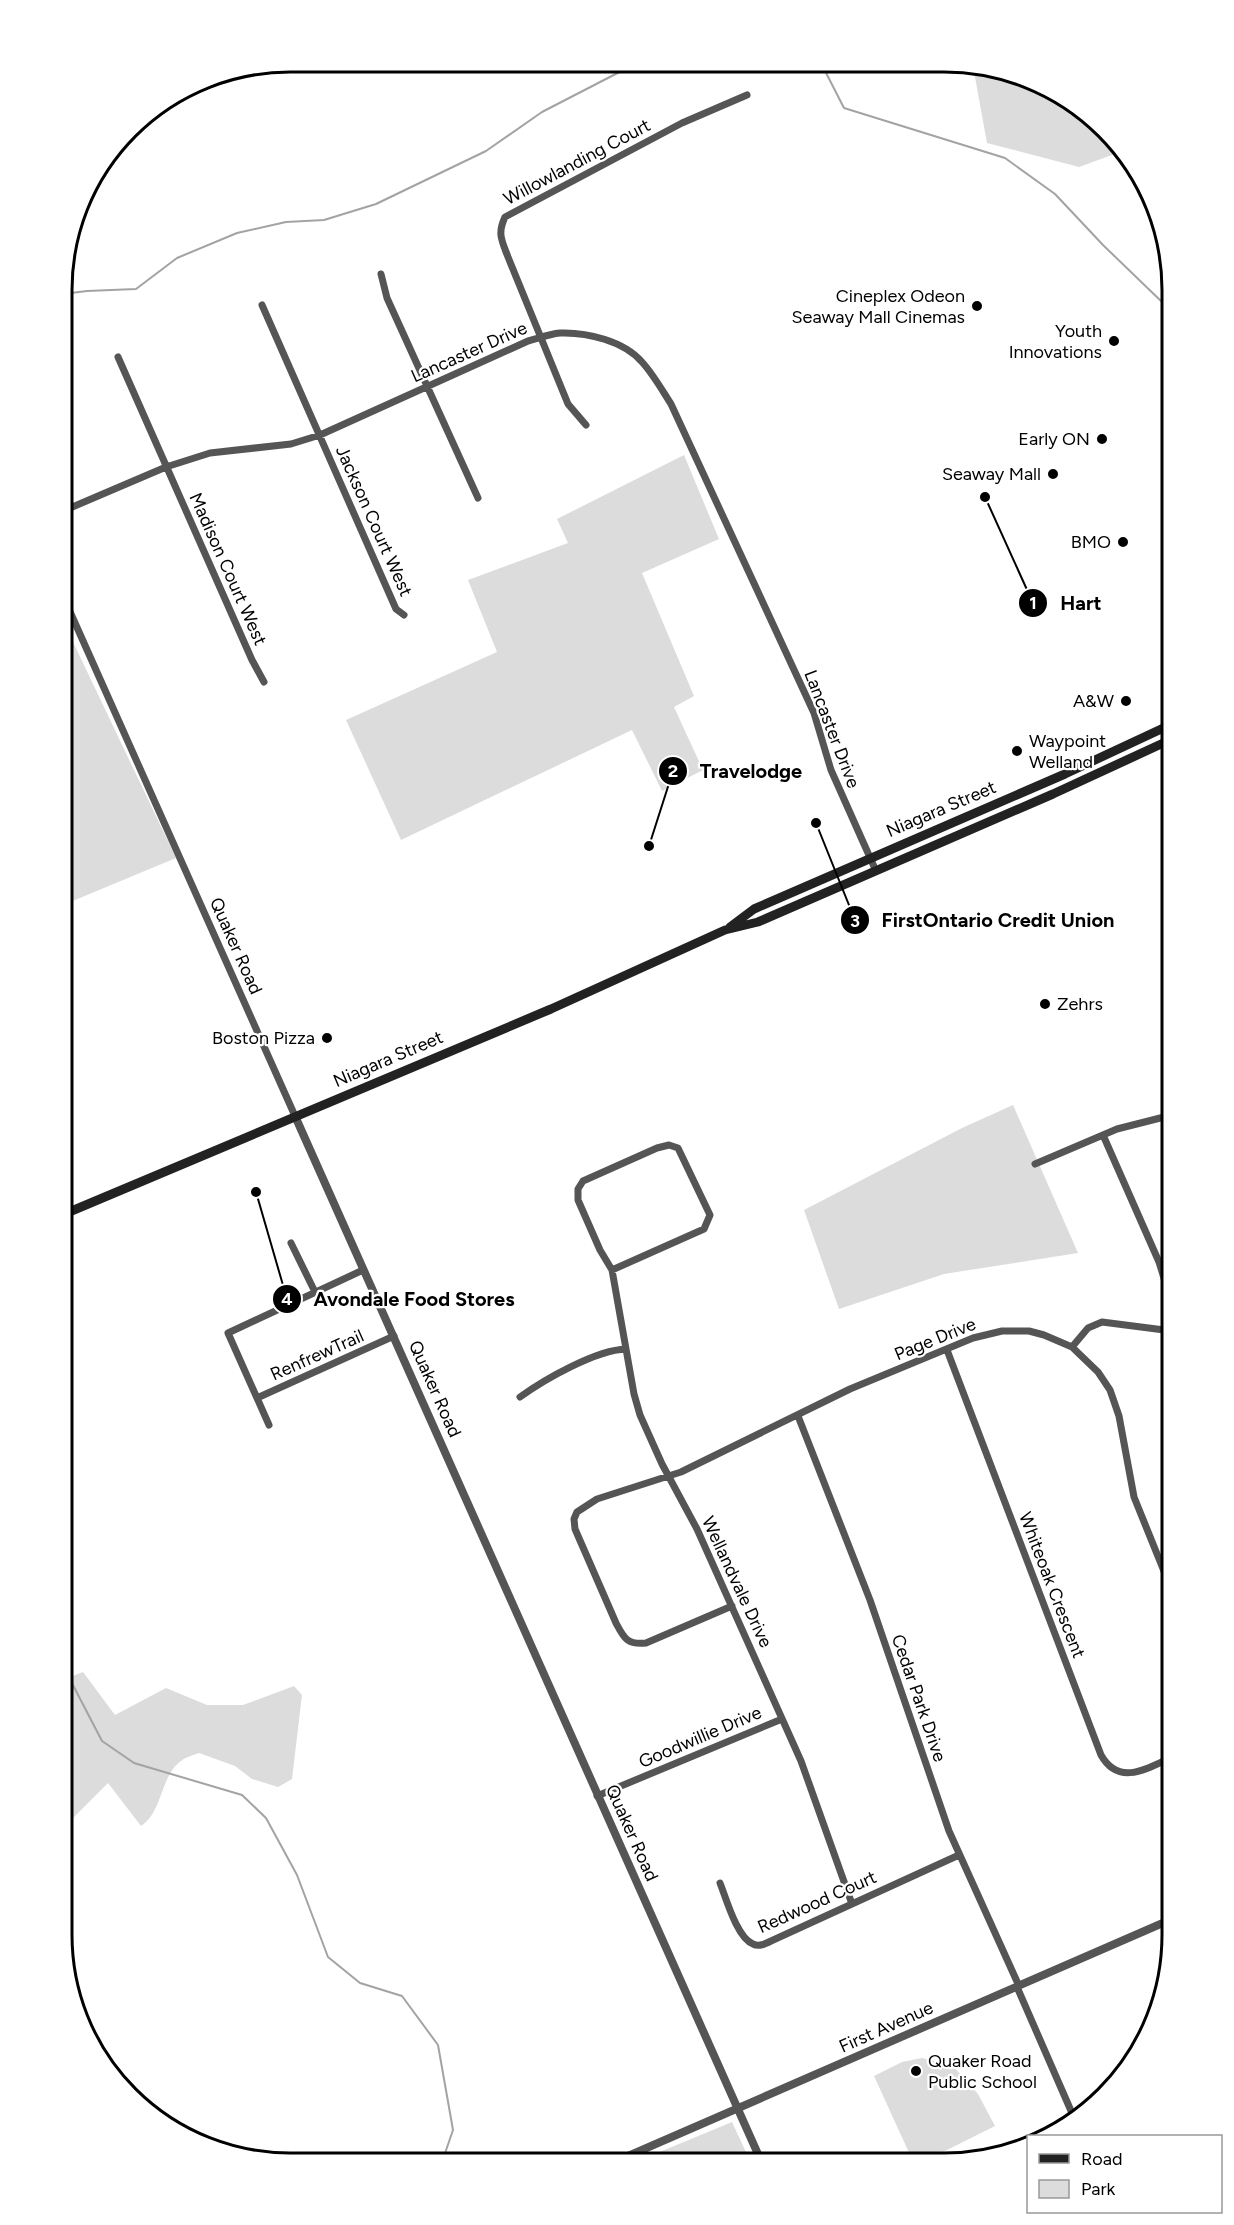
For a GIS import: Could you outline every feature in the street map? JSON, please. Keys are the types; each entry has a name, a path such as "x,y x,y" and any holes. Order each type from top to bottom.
{"main road":[{"name":"Niagara Street","path":"726,930 754,909 1065,774 1162,729"},
{"name":"Niagara Street","path":"72,1211 551,1009 726,930 758,922 1053,794 1162,744"}],"street":[{"name":"Willowlanding Court","path":"586,424 568,404 500,235 500,228 505,217 682,123 747,95"},
{"path":"381,274 387,298 478,498"},
{"name":"Jackson Court West","path":"262,305 396,609 404,615"},
{"name":"Lancaster Drive","path":"72,508 166,467 210,453 291,444 320,435 541,337 559,333 581,334 606,340 629,351 642,361 671,404 814,713 831,770 876,871"},
{"name":"Madison Court West","path":"118,357 252,660 264,682"},
{"name":"Quaker Road","path":"72,616 758,2153"},
{"path":"1035,1164 1117,1129 1162,1118"},
{"path":"1103,1135 1162,1270"},
{"name":"Wellandvale Drive","path":"612,1270 704,1229 710,1215 678,1148 669,1145 657,1148 583,1181 578,1190 578,1200 600,1250 612,1270 640,1415 668,1476 697,1529 810,1782 852,1904"},
{"path":"291,1243 315,1292"},
{"name":"RenfrewTrail","path":"363,1270 228,1333 257,1398 394,1336"},
{"path":"1072,1347 1088,1328 1102,1322 1162,1329"},
{"name":"Page Drive","path":"732,1606 646,1643 636,1644 629,1641 616,1623 575,1529 576,1515 582,1507 597,1499 681,1472 850,1389 982,1335 1011,1330 1044,1335 1072,1347 1098,1372 1114,1399 1134,1497 1162,1566"},
{"path":"520,1397 551,1376 614,1349 626,1349"},
{"name":"Whiteoak Crescent","path":"946,1350 1101,1755 1114,1770 1130,1773 1162,1761"},
{"path":"257,1398 270,1425"},
{"name":"Cedar Park Drive","path":"798,1416 870,1600 944,1818 1071,2112"},
{"name":"Goodwillie Drive","path":"597,1796 782,1719"},
{"name":"Redwood Court","path":"720,1883 740,1932 754,1945 771,1941 959,1855"},
{"name":"First Avenue","path":"635,2153 1162,1923"}],"green space":[{"path":"975,74 1000,79 1053,101 1088,126 1115,154 1079,167 987,143"},
{"path":"684,455 719,539 642,573 694,696 674,707 703,770 662,791 632,730 401,840 346,720 497,652 468,580 568,543 557,519"},
{"path":"72,640 176,858 72,901"},
{"path":"1013,1105 1078,1253 944,1274 839,1309 804,1210 962,1128"},
{"path":"83,1672 115,1715 166,1688 207,1705 243,1705 294,1686 302,1695 292,1779 278,1787 252,1779 235,1766 199,1753 183,1760 174,1768 154,1812 141,1826 108,1783 72,1819 72,1676"},
{"path":"922,2058 953,2066 978,2094 995,2126 941,2153 909,2153 874,2076 902,2062"},
{"path":"732,2122 746,2153 657,2153"}],"waterway":[{"path":"72,293 136,289 177,258 237,233 286,222 324,220 376,204 486,151 542,112 620,72"},
{"path":"826,72 844,108 1005,158 1055,194 1162,302"},
{"path":"72,1683 102,1741 134,1763 242,1795 266,1818 297,1875 328,1957 360,1983 402,1996 438,2045 453,2130 445,2153"}],"place":[{"name":"Cineplex Odeon Seaway Mall Cinemas","path":"977,306"},
{"name":"Youth Innovations","path":"1114,341"},
{"name":"Early ON","path":"1102,439"},
{"name":"Seaway Mall","path":"1053,474"},
{"name":"Hart","path":"985,497"},
{"name":"BMO","path":"1123,542"},
{"name":"A&W","path":"1126,701"},
{"name":"Waypoint Welland","path":"1017,751"},
{"name":"FirstOntario Credit Union","path":"816,823"},
{"name":"Travelodge","path":"649,846"},
{"name":"Zehrs","path":"1045,1004"},
{"name":"Boston Pizza","path":"327,1038"},
{"name":"Avondale Food Stores","path":"256,1192"},
{"name":"Quaker Road Public School","path":"916,2071"}]}
